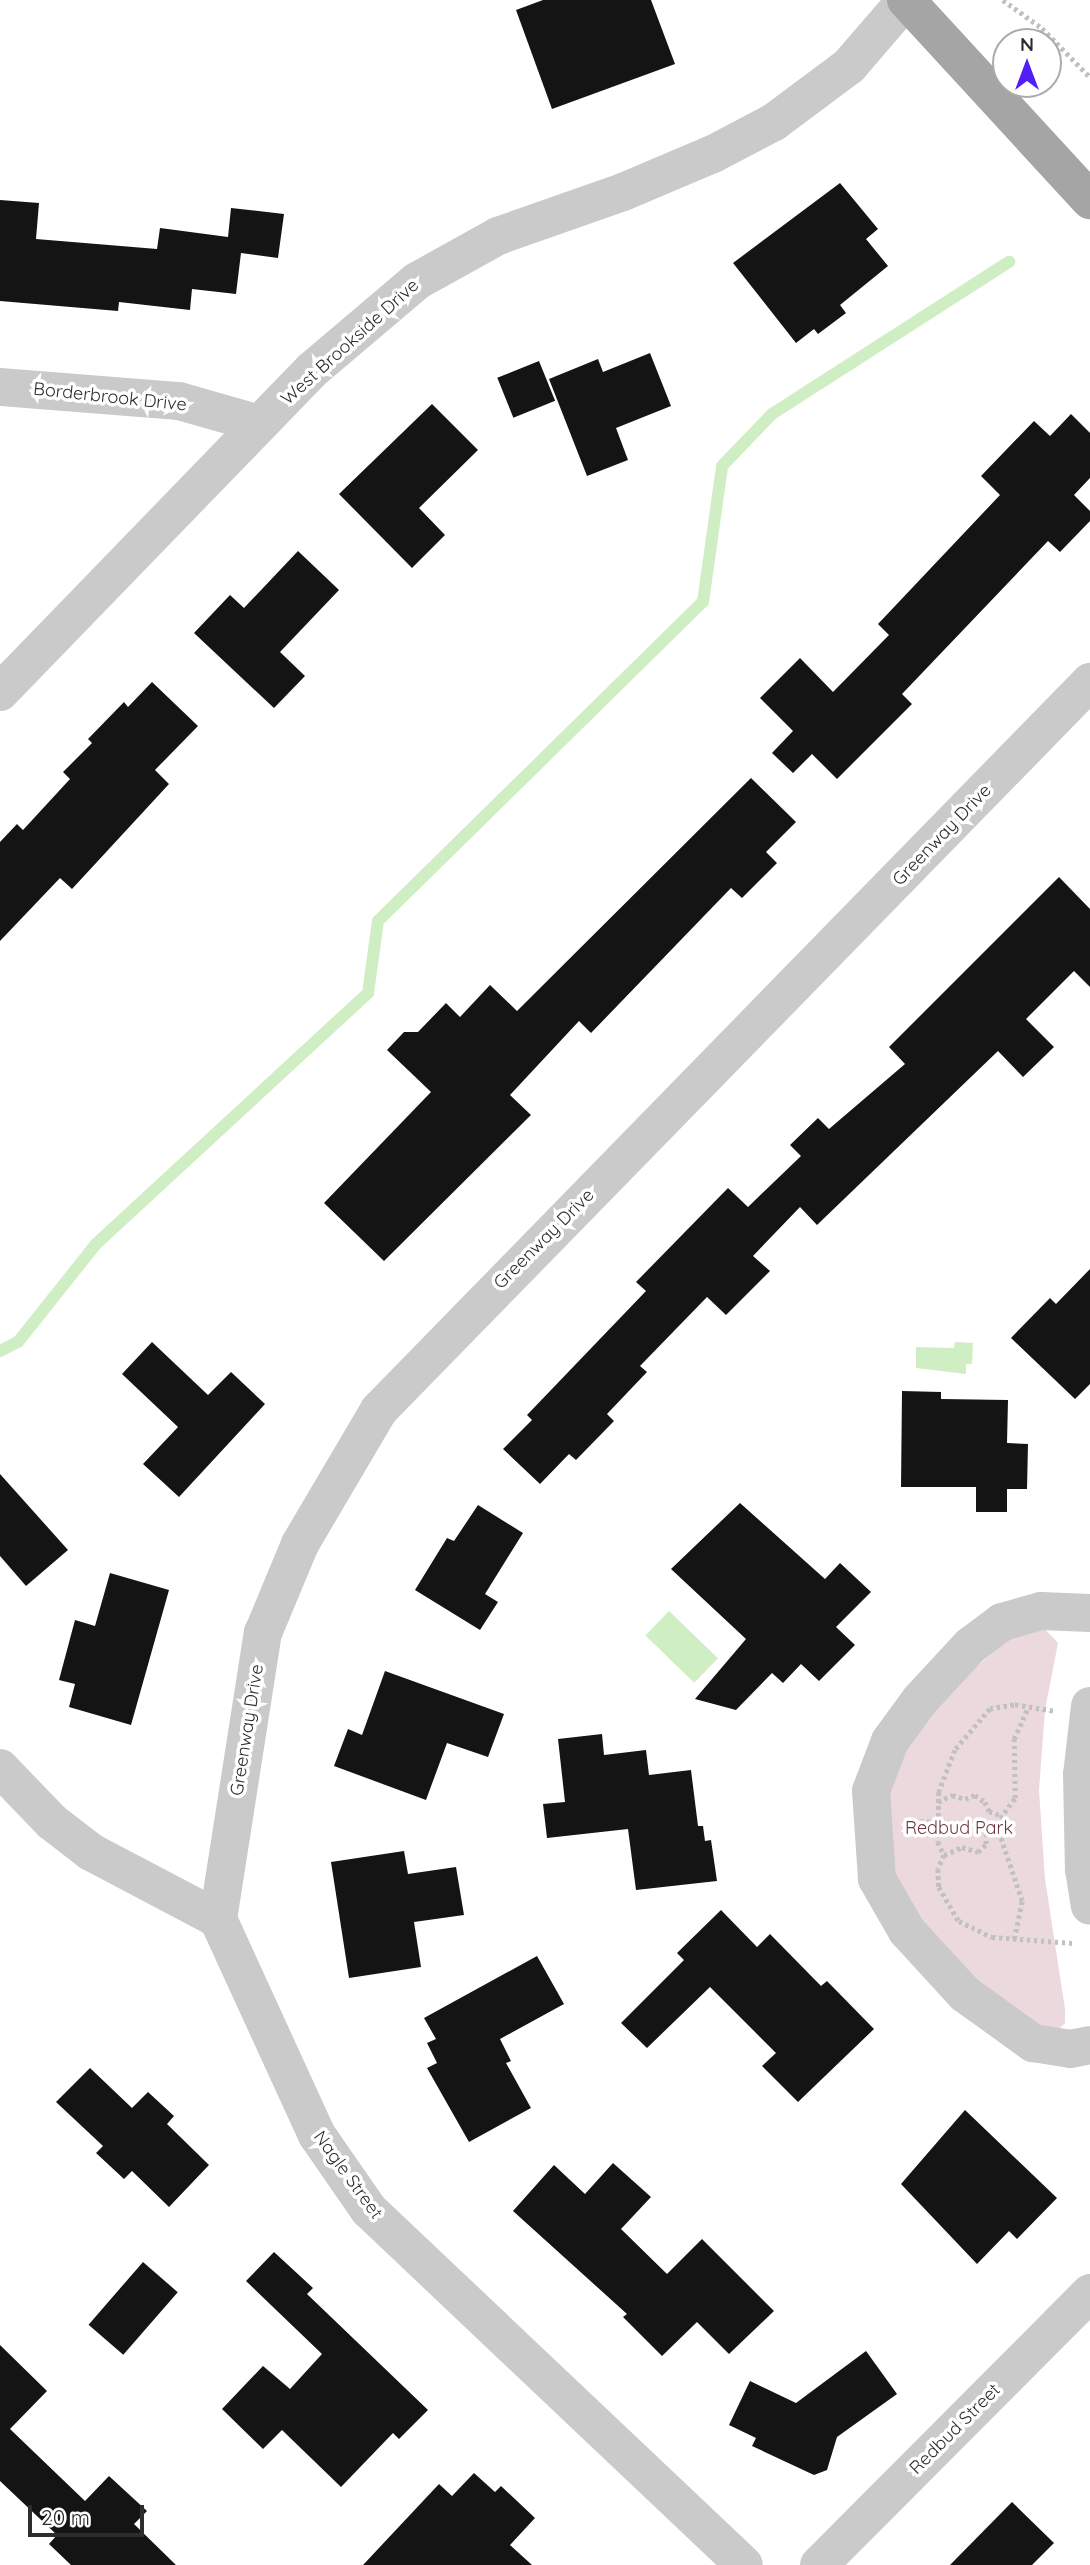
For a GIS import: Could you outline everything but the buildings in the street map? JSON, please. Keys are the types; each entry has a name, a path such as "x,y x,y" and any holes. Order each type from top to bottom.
{"main road":[{"path":"906,0 1090,200"}],"street":[{"name":"West Brookside Drive","path":"0,692 312,370 417,281 498,236 623,192 713,154 774,122 849,66 906,0"},
{"name":"Borderbrook Drive","path":"0,387 179,401 260,424"},
{"name":"Greenway Drive","path":"218,1919 263,1633 300,1544 379,1410 1090,682"},
{"path":"1090,1613 1041,1611 1002,1622 971,1645 920,1700 890,1741 871,1791 877,1880 907,1931 965,1994 1033,2043 1070,2049 1090,2045"},
{"path":"1089,1710 1082,1775 1084,1869 1090,1906"},
{"path":"0,1768 52,1822 92,1852 218,1919"},
{"name":"Nagle Street","path":"218,1919 317,2135 369,2210 405,2248 744,2565"},
{"name":"Redbud Street","path":"820,2565 1090,2293"}],"path":[{"path":"1003,0 1042,28 1090,77"},
{"path":"1078,1942 992,1937 958,1921 939,1887 938,1869 944,1855 937,1821 939,1802 955,1750 990,1709 1028,1707 1089,1710"},
{"path":"944,1855 962,1847 978,1852 986,1844 986,1830 996,1824 1015,1798 1014,1739 1028,1707"},
{"path":"939,1802 952,1795 965,1799 975,1795 985,1802 989,1811 1002,1816"},
{"path":"872,1821 996,1824"},
{"path":"996,1824 1022,1901 1014,1939"}],"green space":[{"name":"Redbud Park","path":"1043,1627 1058,1643 1045,1710 1039,1790 1045,1879 1065,2009 1065,2023 1054,2034 983,1994 887,1877 883,1789 903,1746 963,1678 1014,1635"}],"shaded area":[{"path":"955,1342 973,1343 972,1364 966,1364 966,1374 916,1368 916,1347 954,1348"},
{"path":"669,1611 718,1658 694,1683 645,1635"}],"waterway":[{"path":"0,1351 18,1342 96,1244 368,993 378,921 703,602 722,466 772,414 1009,262"}]}
